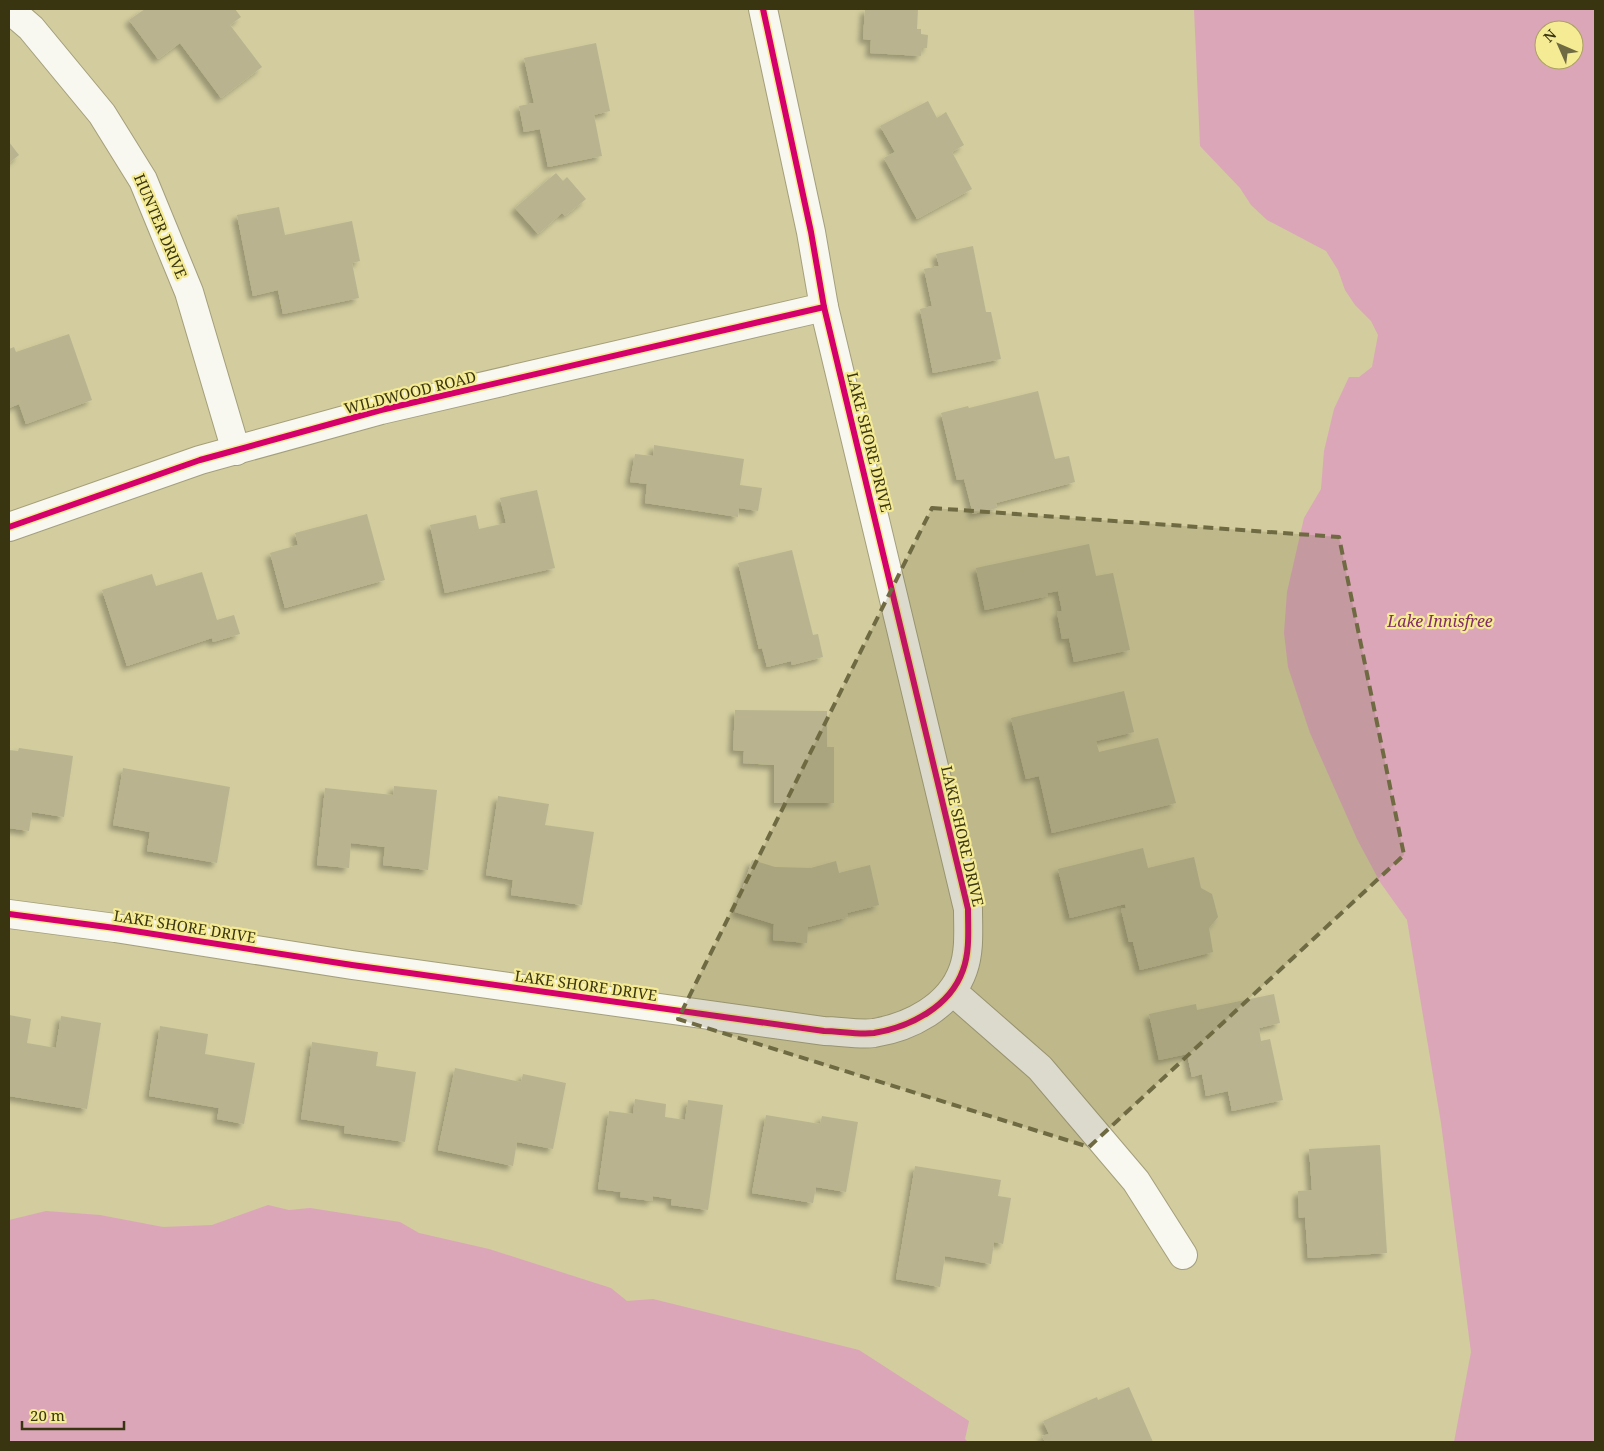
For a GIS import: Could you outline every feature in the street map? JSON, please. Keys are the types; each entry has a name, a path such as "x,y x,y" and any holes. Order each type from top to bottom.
{"street":[{"name":"HUNTER DRIVE","path":"9,9 31,28 102,114 143,180 189,292 236,451"},
{"name":"LAKE SHORE DRIVE","path":"9,914 115,928 352,965 824,1031 873,1033 907,1024 933,1010 952,991 963,970 966,956 968,909 824,308 811,232 764,9"},
{"name":"WILDWOOD ROAD","path":"9,527 200,460 381,410 824,308"},
{"path":"952,991 1040,1068 1136,1181 1183,1255"}],"highlighted area":[{"path":"932,508 1339,537 1404,855 1089,1147 678,1019"}],"water":[{"name":"Lake Innisfree","path":"1194,9 1595,9 1595,1442 1454,1442 1471,1352 1441,1123 1407,920 1380,882 1357,839 1310,733 1288,667 1284,633 1287,592 1304,518 1321,489 1324,451 1334,409 1349,377 1359,377 1372,367 1378,335 1371,321 1355,305 1345,290 1338,270 1326,251 1267,220 1251,205 1240,188 1200,146"},
{"path":"268,1205 289,1210 310,1208 400,1222 419,1233 489,1249 611,1288 627,1301 653,1299 859,1350 969,1421 965,1439 968,1442 9,1442 9,1220 46,1211 100,1215 163,1227 212,1225"}],"building":[{"path":"145,9 235,9 241,17 230,25 262,67 221,98 180,43 158,59 129,20"},
{"path":"865,9 918,9 917,29 921,29 921,34 928,35 927,48 922,48 921,56 870,53 871,40 863,39"},
{"path":"596,43 610,111 594,115 602,156 548,167 540,129 524,132 519,106 534,103 524,58"},
{"path":"928,101 937,118 946,112 964,145 952,152 972,189 917,219 884,158 895,152 880,126"},
{"path":"9,142 19,155 9,163"},
{"path":"556,173 563,181 567,177 586,199 565,216 562,213 538,234 515,208"},
{"path":"279,207 285,235 352,221 360,261 352,263 359,298 283,314 278,290 253,296 237,215"},
{"path":"973,246 986,312 991,312 1001,359 933,373 920,309 932,306 924,269 939,266 936,254"},
{"path":"69,334 92,400 26,424 19,404 9,408 9,349 14,347 16,352"},
{"path":"1038,391 1055,459 1069,456 1075,482 996,503 997,508 973,514 964,479 957,480 941,413"},
{"path":"654,445 744,459 740,485 762,488 758,511 739,508 738,517 645,503 647,484 630,482 635,454 653,456"},
{"path":"537,490 555,568 445,593 430,525 476,515 479,529 506,523 500,498"},
{"path":"367,514 385,580 285,608 270,553 298,545 295,533"},
{"path":"1089,544 1096,576 1113,573 1130,650 1074,662 1069,638 1062,639 1057,612 1062,611 1058,591 1047,593 1048,596 985,610 976,568"},
{"path":"792,550 813,635 818,634 823,657 792,665 791,661 767,667 762,648 759,649 738,563"},
{"path":"202,572 217,620 234,615 240,634 213,642 212,638 127,666 102,590 152,574 156,586"},
{"path":"1124,691 1134,732 1096,741 1099,752 1158,738 1176,803 1052,833 1039,776 1026,779 1011,718"},
{"path":"735,710 827,711 827,747 834,747 834,803 774,803 774,765 743,763 744,751 733,750"},
{"path":"19,748 73,756 64,817 32,812 29,831 9,828 9,750 18,751"},
{"path":"123,768 230,787 217,863 147,851 150,832 113,825"},
{"path":"394,786 437,790 428,870 383,865 385,847 351,843 349,868 317,865 325,788 393,795"},
{"path":"498,796 549,804 545,825 594,832 582,905 511,895 513,880 486,875"},
{"path":"1143,848 1148,868 1194,857 1201,888 1212,894 1218,917 1209,928 1213,952 1140,970 1133,942 1129,942 1121,909 1126,908 1125,904 1070,918 1058,869"},
{"path":"752,860 775,867 811,868 836,861 839,873 870,865 879,905 847,913 848,917 808,927 807,943 773,940 774,924 735,912"},
{"path":"1274,994 1280,1023 1259,1028 1261,1041 1270,1039 1283,1100 1232,1111 1228,1091 1206,1096 1202,1074 1192,1077 1187,1054 1159,1060 1149,1014 1196,1004 1197,1010"},
{"path":"9,1015 31,1019 27,1043 56,1048 61,1016 101,1023 87,1109 9,1096"},
{"path":"160,1026 208,1034 205,1054 255,1063 244,1124 217,1119 219,1108 149,1096"},
{"path":"312,1042 378,1052 376,1066 416,1072 405,1142 344,1133 345,1126 301,1119"},
{"path":"455,1068 521,1082 523,1074 566,1083 553,1149 517,1142 513,1166 438,1150"},
{"path":"635,1099 666,1104 665,1117 685,1120 688,1100 723,1105 708,1210 671,1205 672,1199 653,1196 652,1201 620,1197 621,1192 598,1189 609,1111 633,1114"},
{"path":"766,1115 820,1124 822,1116 858,1122 846,1192 816,1187 813,1203 752,1193"},
{"path":"1380,1145 1387,1253 1308,1258 1305,1217 1299,1218 1298,1191 1312,1190 1309,1149"},
{"path":"915,1166 1001,1180 998,1196 1011,1198 1003,1244 994,1242 991,1264 945,1256 940,1287 896,1279"},
{"path":"1129,1387 1153,1442 1045,1442 1042,1436 1049,1434 1043,1421 1097,1397 1098,1400"}],"cycle path":[{"path":"9,914 115,928 352,965 824,1031 874,1033 888,1030 915,1020 939,1005 949,995 963,970 967,955 968,909 824,307 811,232 763,9"},
{"path":"9,527 200,460 381,410 824,307"}]}
